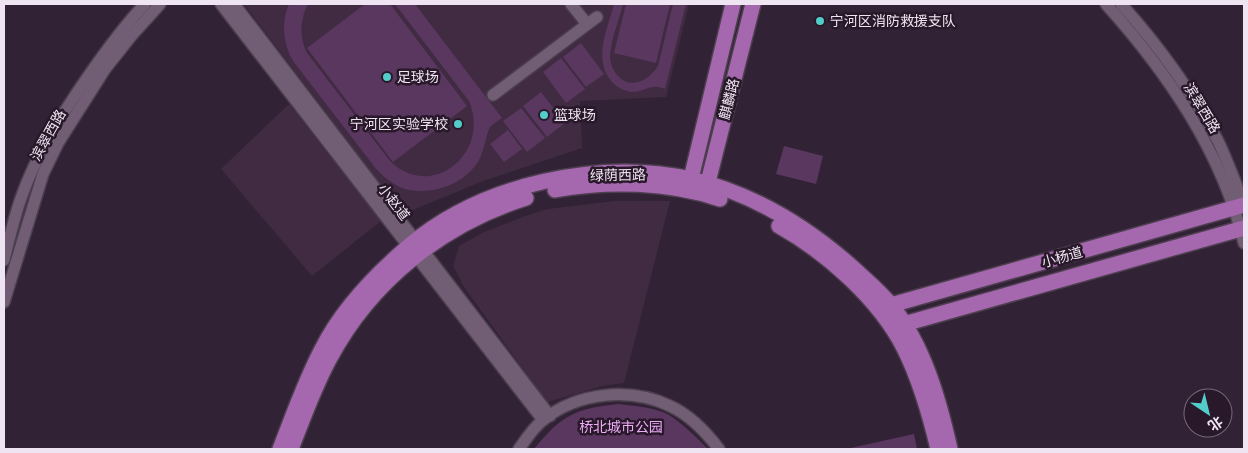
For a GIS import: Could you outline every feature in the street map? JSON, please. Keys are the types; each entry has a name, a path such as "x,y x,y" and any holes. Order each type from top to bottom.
{"main road":[{"name":"麒麟路","path":"689,185 733,4"},
{"name":"麒麟路","path":"706,189 753,4"},
{"name":"绿荫西路","path":"280,449 312,371 331,334 364,290 416,248 442,224 477,204 540,183 581,175 618,172 641,173 706,189 768,208 808,232 846,261 899,327 914,342 934,387 950,449"},
{"name":"小杨道","path":"886,309 1241,206"},
{"name":"小杨道","path":"899,327 1243,234"},
{"name":"绿荫西路","path":"291,449 329,358 342,337 370,299 416,248"},
{"name":"绿荫西路","path":"899,327 904,348 931,418 938,449"}],"street":[{"name":"滨翠西路","path":"4,260 22,197 38,158 51,134 104,54 131,18 145,4"},
{"name":"滨翠西路","path":"4,302 43,174 58,143 105,69 160,4"},
{"name":"小赵道","path":"221,4 416,248"},
{"name":"小赵道","path":"234,4 416,248 546,418"},
{"path":"571,4 587,24"},
{"name":"滨翠西路","path":"1106,4 1152,58 1191,116 1241,206"},
{"name":"滨翠西路","path":"1121,4 1161,52 1200,110 1218,142 1241,206 1243,234"},
{"path":"493,95 597,17"},
{"path":"519,449 530,432 546,418 566,406 586,398 605,396 641,396 672,407 686,416 709,436 718,449"}],"shaded area":[{"name":"宁河区实验学校","path":"244,4 689,4 666,97 580,101 582,148 483,181 403,214"},
{"path":"289,104 381,221 312,276 221,169"},
{"path":"615,201 670,201 624,383 603,386 547,402 464,287 453,266 459,246 482,233 548,209"}],"green space":[{"path":"289,4 308,4 303,16 302,28 304,47 307,53 390,161 406,172 423,176 439,174 454,166 465,154 472,138 474,120 469,101 395,4 415,4 502,118 490,127 481,156 473,168 449,186 429,191 404,189 377,170 293,61 284,33 286,11"},
{"name":"足球场","path":"365,4 390,4 467,106 393,162 307,48"},
{"path":"614,4 623,4 612,43 610,61 620,78 633,83 647,78 658,66 673,4 686,4 665,89 655,87 631,92 616,86 609,78 605,69 602,51"},
{"path":"626,4 670,4 656,63 614,53"},
{"name":"篮球场","path":"581,43 604,74 586,87 563,57"},
{"name":"篮球场","path":"561,58 585,89 566,103 543,72"},
{"name":"篮球场","path":"541,92 565,123 547,137 523,106"},
{"name":"篮球场","path":"521,108 545,138 527,152 503,121"},
{"name":"篮球场","path":"508,130 522,149 504,162 490,144"},
{"path":"784,146 823,156 816,184 776,174"},
{"name":"桥北城市公园","path":"618,404 637,406 669,415 708,449 534,449 561,421 579,411"},
{"path":"914,434 917,449 846,449"}],"place":[{"name":"宁河区消防救援支队","path":"820,21"},
{"name":"足球场","path":"387,77"},
{"name":"篮球场","path":"544,115"},
{"name":"宁河区实验学校","path":"458,124"}]}
